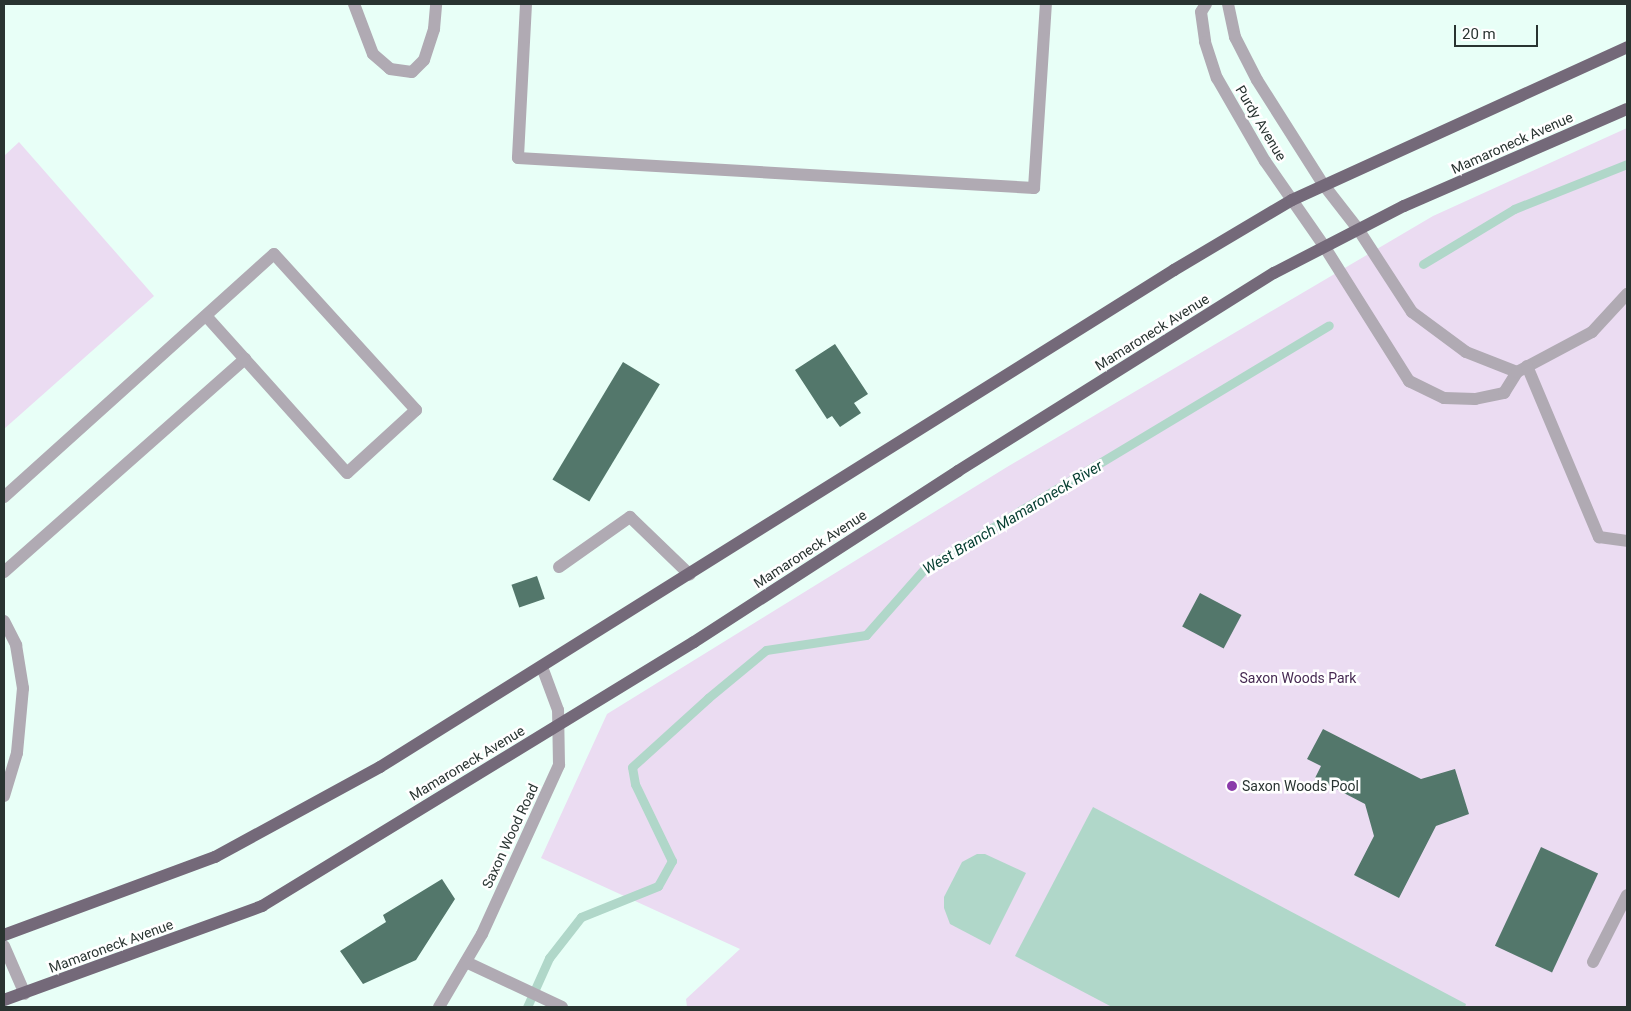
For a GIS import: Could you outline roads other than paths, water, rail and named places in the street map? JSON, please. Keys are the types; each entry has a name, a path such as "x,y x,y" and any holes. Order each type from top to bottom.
{"main road":[{"path":"4,935 215,857 380,767 690,575 1174,270 1292,200 1323,184 1627,48"},
{"name":"Mamaroneck Avenue","path":"4,1000 25,994 262,906 694,642 1016,434 1274,273 1358,229 1627,109"}],"street":[{"path":"354,4 373,54 390,69 412,72 424,60 434,28 436,4"},
{"path":"526,4 518,158 1034,188 1046,4"},
{"name":"Purdy Avenue","path":"1206,4 1201,12 1205,42 1217,78 1292,200 1324,246 1409,381 1444,398 1475,399 1504,393 1522,369 1466,352 1412,312 1358,229 1323,184 1257,80 1235,37 1228,4"},
{"path":"4,497 274,254 416,410 347,473 206,316"},
{"path":"1626,300 1592,332 1522,369 1599,537 1627,541"},
{"path":"4,572 245,359"},
{"path":"560,567 630,517 690,575"},
{"path":"4,622 16,645 22,688 17,753 4,796"},
{"name":"Saxon Wood Road","path":"439,1007 466,962 558,765 560,723 542,667"},
{"path":"1592,962 1627,895"},
{"path":"4,946 25,994"},
{"path":"466,962 556,1004"}],"waterway":[{"name":"West Branch Mamaroneck River","path":"1423,264 1514,209 1627,164"},
{"name":"West Branch Mamaroneck River","path":"527,1007 549,958 581,917 658,886 672,861 635,784 632,767 708,698 766,650 866,635 925,568 1329,325"}],"place":[{"name":"Saxon Woods Pool","path":"1232,786"}],"park label":[{"name":"Saxon Woods Park","path":"1298,678"}]}
